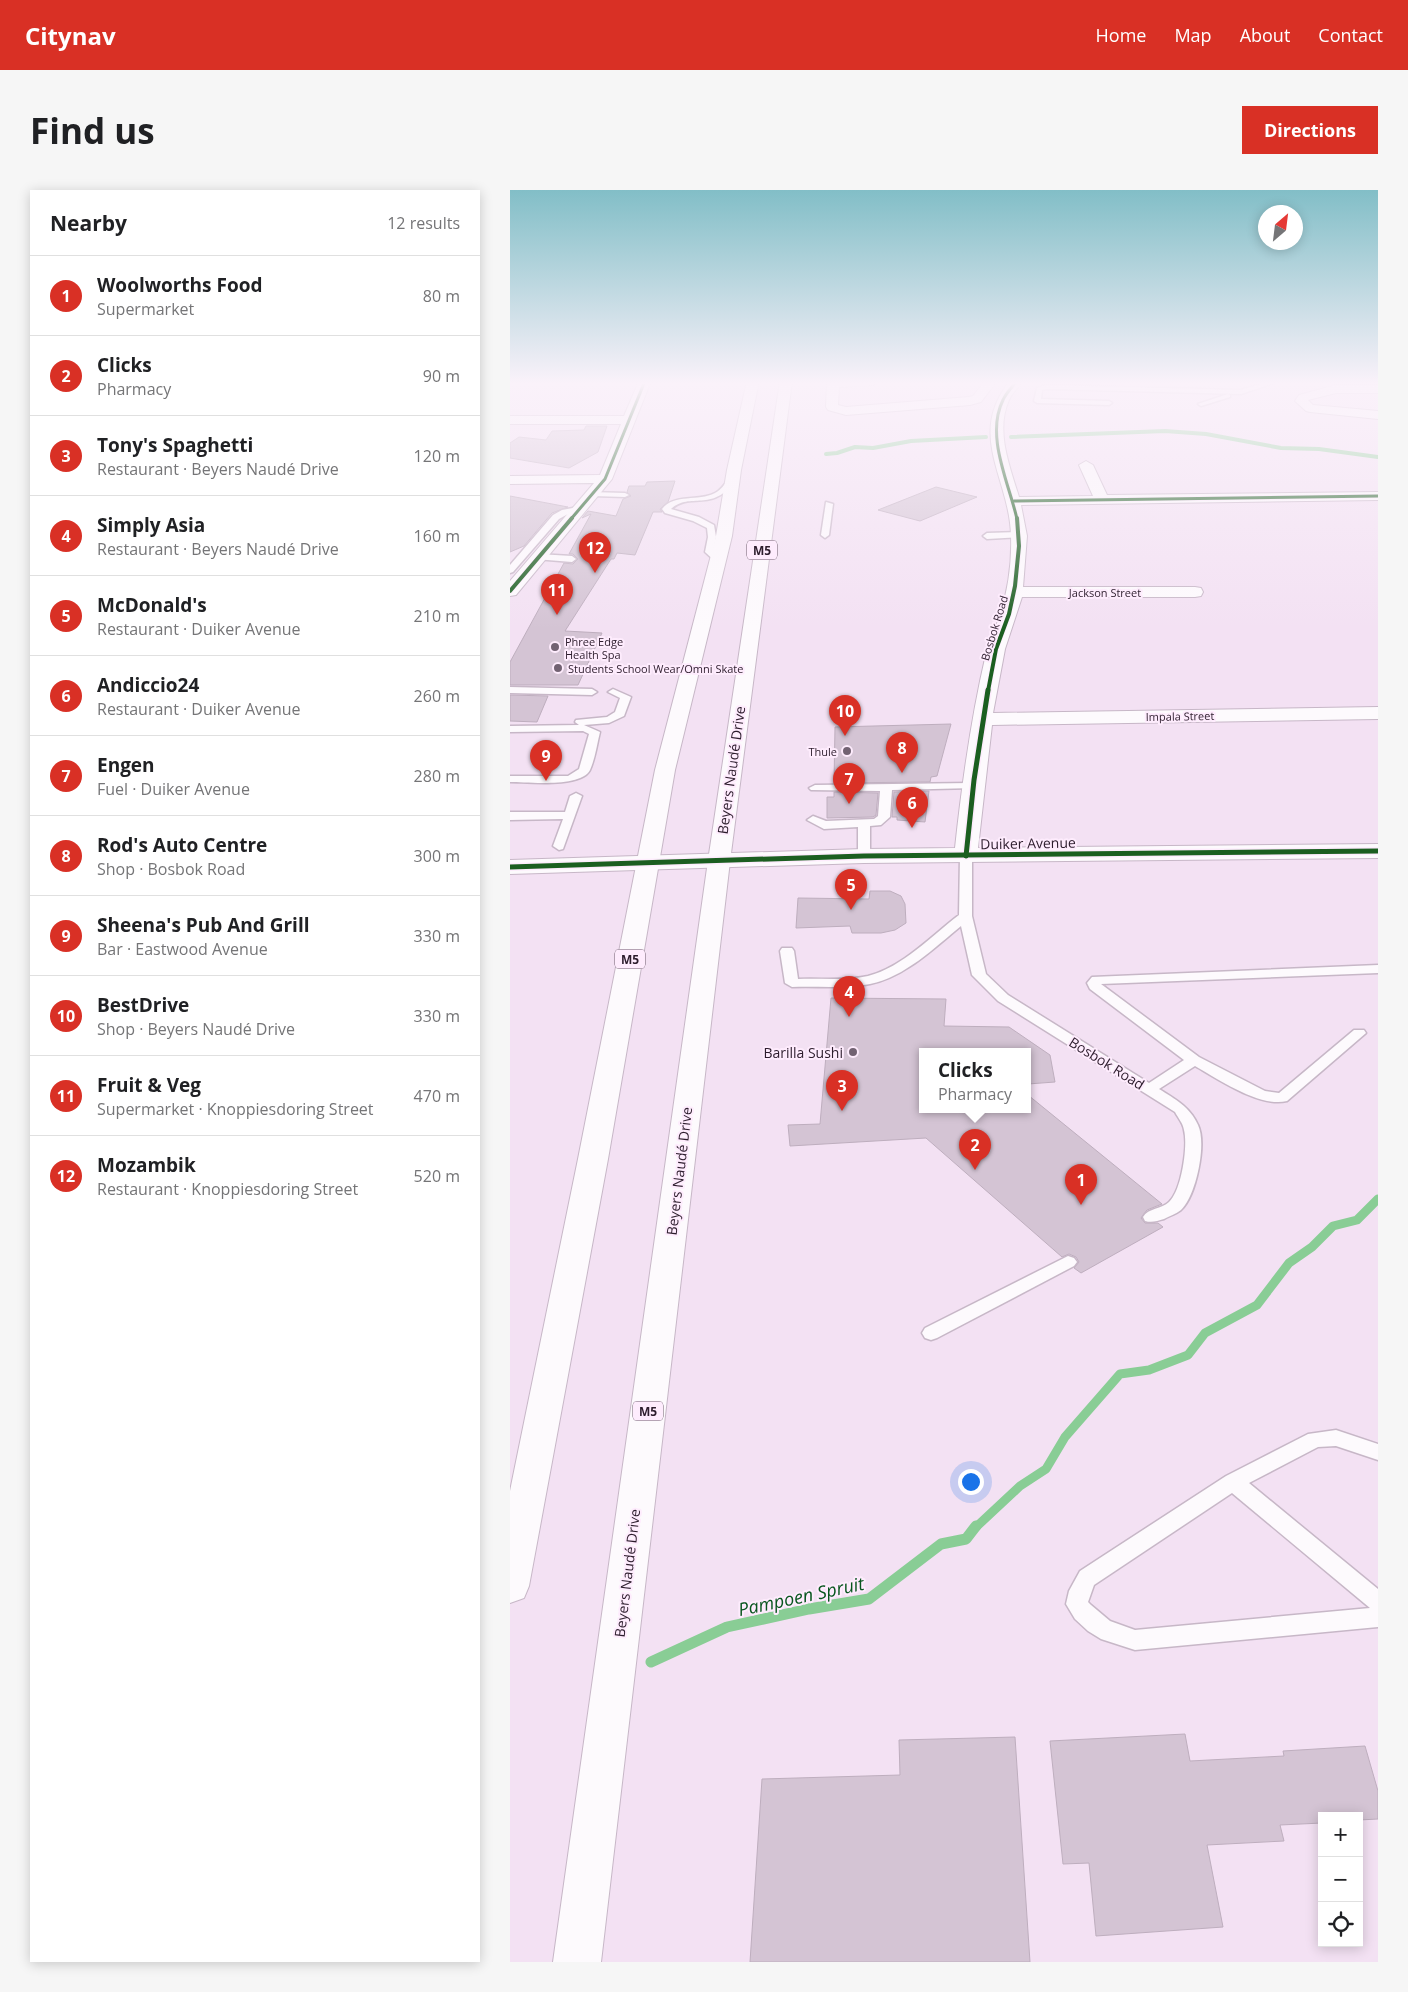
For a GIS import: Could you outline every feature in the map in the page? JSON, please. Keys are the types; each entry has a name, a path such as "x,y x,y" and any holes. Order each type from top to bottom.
{"street":[{"path":"510,609 545,557 585,509 580,508 605,479 611,464"},
{"name":"M5","path":"510,1586 665,770 724,536 735,464"},
{"name":"Beyers Naudé Drive","path":"578,1962 719,861 774,464"},
{"name":"Bosbok Road","path":"966,856 971,786 982,719 996,651 1015,592 1019,535 1014,501 1003,464"},
{"path":"1086,465 1102,500"},
{"path":"510,480 605,479"},
{"path":"1014,501 1378,496"},
{"path":"510,591 545,557"},
{"name":"Jackson Street","path":"1015,592 1195,592"},
{"name":"Impala Street","path":"982,719 1378,713"},
{"name":"Duiker Avenue","path":"510,867 864,856 1378,852"}],"lane":[{"path":"718,561 709,552 712,537 711,527 696,519 667,510 670,504 715,496 724,491 732,480"},
{"path":"593,494 625,495"},
{"path":"669,497 679,502"},
{"path":"825,535 829,504"},
{"path":"510,570 556,517 565,512 580,508"},
{"path":"987,536 1019,535"},
{"path":"545,557 572,559"},
{"path":"510,690 592,692"},
{"path":"510,724 609,720 620,714 626,700 624,695 614,692"},
{"path":"510,729 584,728 595,732 584,771 578,776 569,779 510,779"},
{"path":"815,788 971,786"},
{"path":"813,820 824,825 877,822 884,817 886,787"},
{"path":"559,846 576,796"},
{"path":"510,816 570,815"},
{"path":"864,823 864,856"},
{"name":"Bosbok Road","path":"966,856 965,916 980,974 988,984 1003,998 1180,1109 1192,1129 1194,1147 1182,1196 1175,1206 1151,1217"},
{"path":"788,951 792,983 870,980 885,974 903,963 965,916"},
{"path":"1359,1033 1282,1098 1261,1096 1194,1060 1095,986 1094,983 1097,980 1378,969"},
{"path":"1149,1089 1194,1060"},
{"path":"931,1333 1068,1262"},
{"path":"1378,1452 1336,1438 1315,1439 1233,1482 1087,1578 1080,1591 1078,1604 1087,1618 1108,1633 1135,1640 1378,1617"},
{"path":"1233,1482 1378,1602"}],"building":[{"path":"544,464 577,464 569,468"},
{"path":"675,481 668,502 660,509 662,512 653,512 635,555 617,553 614,559 611,559 565,631 602,633 578,685 510,685 510,662 564,563 573,564 578,559 573,554 569,554 591,514 582,518 588,511 616,516 623,499 631,496 627,492 629,486 645,486 647,482"},
{"path":"936,487 977,497 920,521 878,510"},
{"path":"510,496 568,507 552,513 524,546 510,552"},
{"path":"510,695 548,696 537,722 510,721"},
{"path":"951,724 937,776 931,777 930,782 834,783 835,727"},
{"path":"929,791 925,822 897,820 897,817 892,817 894,792"},
{"path":"834,792 878,793 876,815 873,817 827,818 827,797 834,797"},
{"path":"870,891 890,891 901,896 905,904 906,923 895,930 881,933 852,933 850,926 796,928 798,898 869,899"},
{"path":"831,998 946,999 944,1026 1009,1027 1050,1055 1055,1082 1031,1084 1031,1048 919,1048 919,1113 1031,1113 1031,1097 1162,1204 1147,1210 1141,1218 1145,1223 1158,1223 1163,1227 1081,1273 1074,1268 1079,1262 1076,1257 1069,1254 1062,1257 926,1138 790,1146 788,1125 820,1124"},
{"path":"1185,1734 1190,1761 1284,1756 1283,1751 1365,1746 1378,1791 1378,1819 1363,1820 1363,1812 1318,1812 1318,1823 1280,1825 1284,1841 1207,1845 1223,1927 1096,1936 1089,1863 1063,1864 1050,1741"},
{"path":"1015,1737 1030,1962 750,1962 762,1779 900,1775 899,1740"}],"waterway":[{"name":"Pampoen Spruit","path":"975,1528 1020,1486 1046,1469 1065,1437 1120,1374 1149,1370 1188,1355 1205,1333 1257,1305 1289,1263 1312,1247 1333,1226 1357,1220 1378,1199"},
{"name":"Pampoen Spruit","path":"651,1662 727,1627 809,1609 869,1599 941,1544 966,1539 976,1526"}],"cycle path":[{"path":"510,591 605,479 611,464"},
{"path":"966,856 977,755 985,704 995,654 1009,614 1017,576 1019,536 1017,520 1002,464"},
{"path":"1014,501 1378,496"},
{"path":"510,867 864,856 1378,851"}],"place":[{"name":"Mozambik","path":"595,573"},
{"name":"Fruit & Veg","path":"557,615"},
{"name":"Phree Edge Health Spa","path":"555,647"},
{"name":"Students School Wear/Omni Skate","path":"558,668"},
{"name":"BestDrive","path":"845,736"},
{"name":"Thule","path":"847,751"},
{"name":"Rod's Auto Centre","path":"902,773"},
{"name":"Sheena's Pub And Grill","path":"546,781"},
{"name":"Engen","path":"849,804"},
{"name":"Andiccio24","path":"912,828"},
{"name":"McDonald's","path":"851,910"},
{"name":"Simply Asia","path":"849,1017"},
{"name":"Barilla Sushi","path":"853,1052"},
{"name":"Tony's Spaghetti","path":"842,1111"},
{"name":"Clicks","path":"975,1170"},
{"name":"Woolworths Food","path":"1081,1205"}]}
